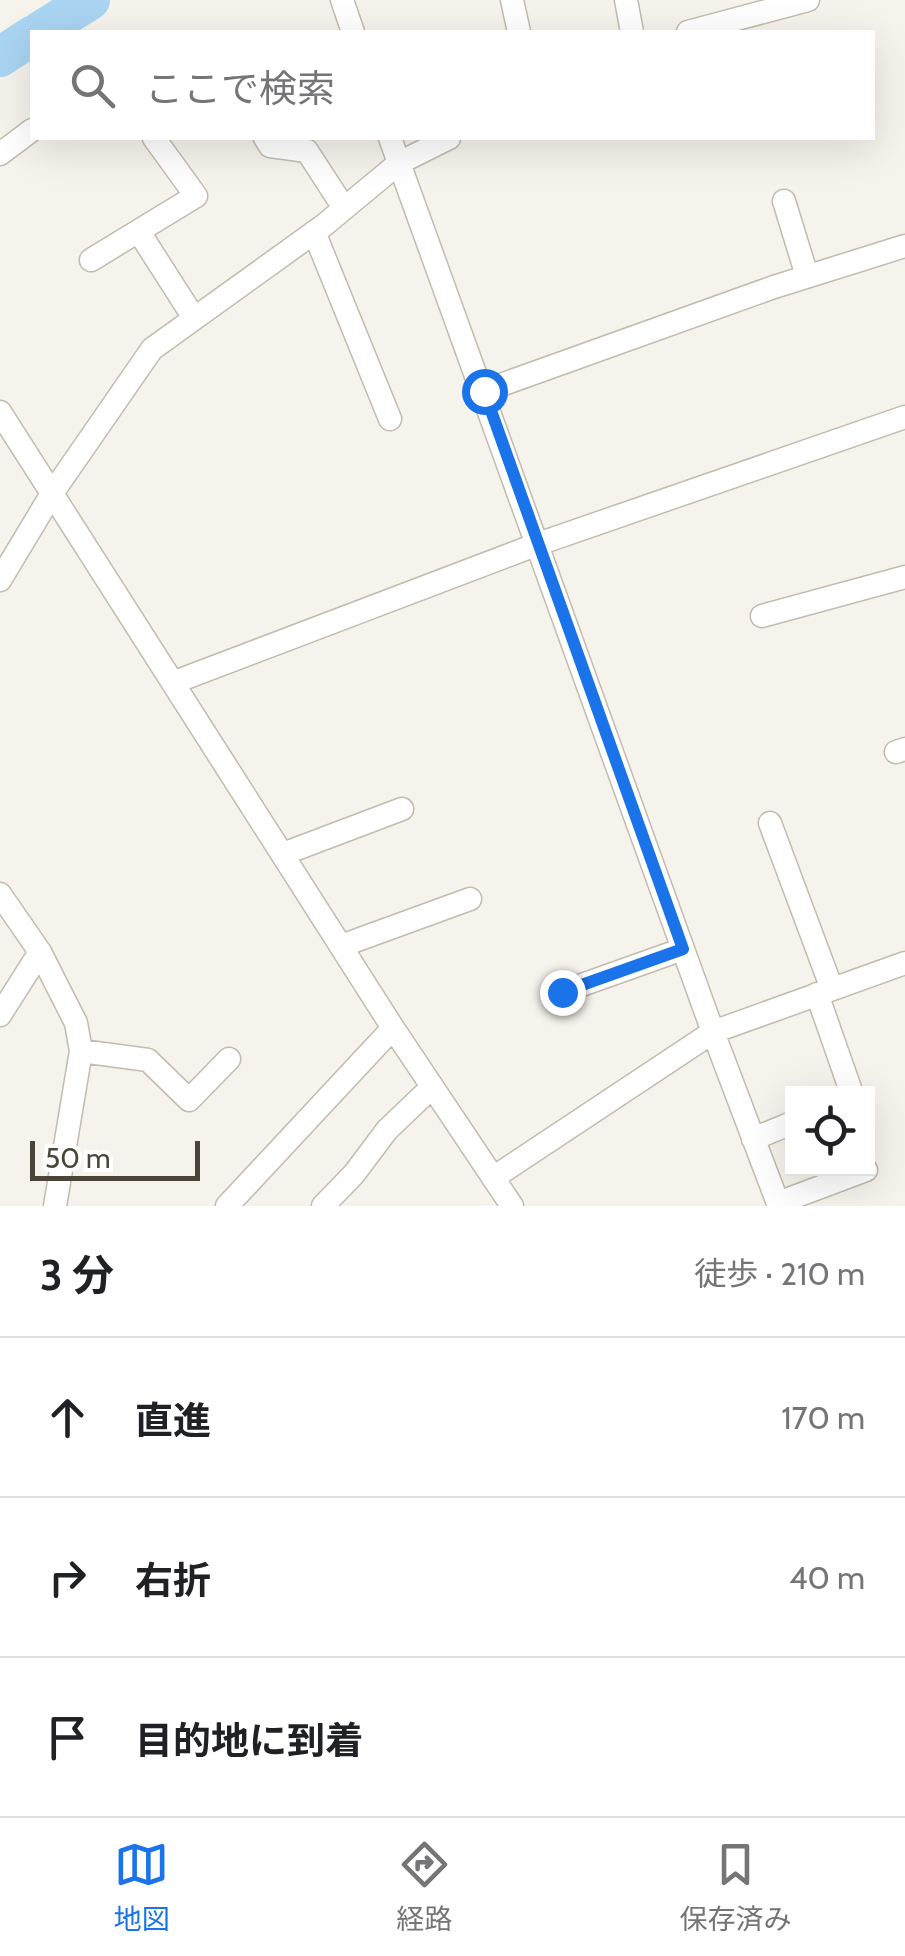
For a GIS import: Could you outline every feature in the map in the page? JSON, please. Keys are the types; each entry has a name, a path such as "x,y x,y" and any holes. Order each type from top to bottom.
{"street":[{"path":"342,0 352,30"},
{"path":"512,0 519,30"},
{"path":"626,0 632,30"},
{"path":"696,30 808,0"},
{"path":"0,154 30,132"},
{"path":"90,260 196,196 155,140"},
{"path":"266,140 270,146 306,151 344,208"},
{"path":"391,140 713,1032 779,1204 851,1176"},
{"path":"0,580 52,492 152,349 314,232 400,163 445,140"},
{"path":"784,201 807,276"},
{"path":"138,232 194,318"},
{"path":"314,232 390,419"},
{"path":"484,391 807,276 905,246"},
{"path":"0,412 509,1205"},
{"path":"175,682 538,544 905,418"},
{"path":"762,616 905,577"},
{"path":"283,854 402,809"},
{"path":"770,823 850,1086"},
{"path":"0,894 40,952 76,1023 81,1050 56,1206"},
{"path":"342,946 470,899"},
{"path":"562,992 683,949"},
{"path":"0,1015 40,952"},
{"path":"493,1178 713,1032 905,962"},
{"path":"227,1206 393,1028"},
{"path":"81,1050 148,1060 189,1100 229,1059"},
{"path":"322,1206 354,1174 387,1130 432,1087"},
{"path":"754,1138 785,1126"}],"waterway":[{"path":"42,30 90,0"},
{"path":"0,57 30,37"}],"route":[{"path":"484,391 683,949 562,992"}]}
